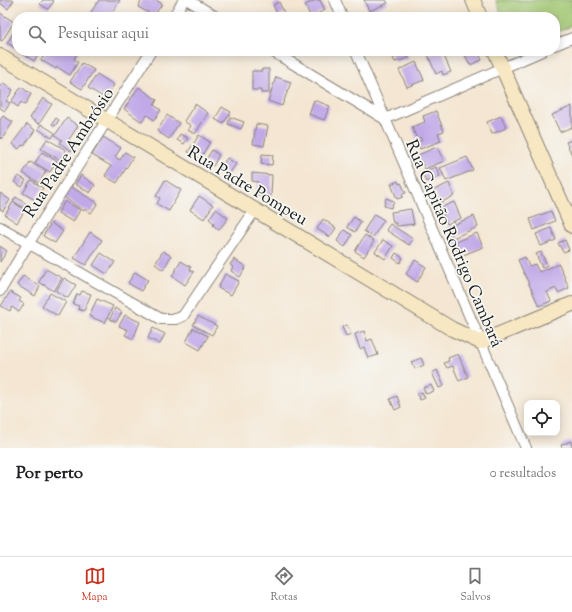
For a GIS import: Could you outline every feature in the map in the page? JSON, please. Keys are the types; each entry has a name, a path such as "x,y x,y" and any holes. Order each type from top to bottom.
{"street":[{"path":"176,12 184,0"},
{"path":"188,0 208,12"},
{"path":"335,0 340,12"},
{"path":"473,0 478,12"},
{"path":"560,43 572,38"},
{"name":"Rua Padre Pompeu","path":"0,56 452,329 480,342"},
{"name":"Rua Padre Ambrósio","path":"0,291 28,244 148,56"},
{"path":"280,56 385,119 531,56"},
{"name":"Rua Capitão Rodrigo Cambará","path":"358,56 526,448"},
{"path":"497,56 572,226"},
{"path":"0,227 161,319 176,319 183,316 255,210"},
{"path":"480,342 572,304"}],"green space":[{"path":"496,0 572,0 572,26 560,31 560,12 501,12"}],"building":[{"path":"0,0 14,0 8,9 0,3"},
{"path":"43,0 54,1 48,9 40,4"},
{"path":"99,0 120,0 112,12 91,12"},
{"path":"142,0 156,0 162,4 157,12 147,12 138,7"},
{"path":"316,0 320,0 325,10 321,12 308,12 305,5"},
{"path":"364,0 386,0 388,3 369,11"},
{"path":"279,2 284,12 276,12 273,5"},
{"path":"0,13 12,21 12,25 2,41 0,40"},
{"path":"12,35 12,46 7,43"},
{"path":"26,56 37,56 34,61"},
{"path":"44,56 76,56 74,59 78,62 70,75 41,60"},
{"path":"392,56 408,56 409,58 395,62"},
{"path":"428,56 444,56 451,72 443,75 442,71 436,74"},
{"path":"466,56 480,56 482,60 470,65"},
{"path":"416,62 424,80 407,87 399,70"},
{"path":"82,63 94,70 82,89 70,82"},
{"path":"262,69 269,69 269,93 261,93 261,90 252,90 252,71 262,71"},
{"path":"97,74 114,85 105,98 88,88"},
{"path":"276,77 291,82 282,106 268,101"},
{"path":"2,83 13,90 6,101 10,103 5,111 0,108 0,87"},
{"path":"21,87 31,94 25,105 21,102 18,107 11,102"},
{"path":"139,87 157,100 154,105 161,110 154,120 147,115 142,122 124,109"},
{"path":"43,98 52,104 39,124 30,118"},
{"path":"314,100 330,106 324,120 309,114"},
{"path":"195,104 208,113 195,134 188,130 191,126 184,121"},
{"path":"572,106 572,127 560,132 552,115"},
{"path":"222,107 231,112 223,124 215,119"},
{"path":"436,111 444,131 438,133 441,141 420,149 418,142 422,140 420,137 417,139 412,127 425,122 423,116"},
{"path":"167,115 179,123 169,139 157,131"},
{"path":"3,116 13,122 2,139 0,137 0,120"},
{"path":"501,116 506,128 492,134 487,122"},
{"path":"230,117 244,122 241,129 228,124"},
{"path":"56,118 59,120 55,126 52,124"},
{"path":"67,118 78,126 68,141 75,145 71,151 60,143 62,140 55,135"},
{"path":"27,124 35,130 24,146 22,145 19,149 12,144"},
{"path":"41,124 55,133 52,138 38,129"},
{"path":"256,124 268,126 264,146 253,144"},
{"path":"180,134 188,138 184,144 177,140"},
{"path":"199,135 210,142 200,159 188,152"},
{"path":"103,137 121,148 115,157 120,160 125,152 133,157 117,183 105,176 111,166 92,155"},
{"path":"47,139 66,150 60,160 41,149"},
{"path":"572,140 572,155 566,142"},
{"path":"437,147 444,161 425,169 418,155"},
{"path":"212,150 219,155 213,166 205,161"},
{"path":"42,152 57,161 50,172 35,163"},
{"path":"262,154 273,155 272,165 261,164"},
{"path":"467,157 473,170 446,181 440,168"},
{"path":"227,158 236,164 229,174 220,169"},
{"path":"30,162 46,171 39,183 23,173"},
{"path":"436,167 440,176 426,182 422,172"},
{"path":"252,173 272,175 271,196 257,195 258,182 252,181"},
{"path":"81,175 95,185 90,193 75,184"},
{"path":"18,176 26,180 22,187 14,182"},
{"path":"31,180 43,188 35,200 23,193"},
{"path":"165,180 181,190 169,211 157,204 160,198 156,196"},
{"path":"398,181 399,184 401,183 406,193 402,194 403,197 397,199 391,184"},
{"path":"449,183 454,196 440,203 434,190"},
{"path":"71,187 98,203 91,213 85,209 84,211 64,197"},
{"path":"0,193 10,200 3,211 0,209"},
{"path":"199,196 213,205 204,219 190,210"},
{"path":"16,197 28,205 26,209 13,201"},
{"path":"386,198 394,201 391,208 384,206"},
{"path":"65,201 80,210 73,222 58,213"},
{"path":"13,202 25,210 17,223 5,215"},
{"path":"454,202 461,218 447,224 440,208"},
{"path":"216,209 228,218 219,230 209,219"},
{"path":"411,209 414,224 397,226 396,223 393,223 391,212"},
{"path":"551,211 555,221 534,230 530,219"},
{"path":"374,214 384,220 373,237 364,231"},
{"path":"474,216 478,227 453,238 448,227"},
{"path":"354,217 361,222 355,232 347,227"},
{"path":"323,219 336,228 330,237 317,229"},
{"path":"51,223 63,231 55,243 43,236"},
{"path":"390,224 413,239 409,245 386,230"},
{"path":"551,228 556,240 541,246 536,234"},
{"path":"344,230 352,235 345,247 337,241"},
{"path":"90,232 102,240 86,265 74,258"},
{"path":"477,233 483,247 461,256 455,242"},
{"path":"365,235 374,241 364,257 355,251"},
{"path":"383,240 393,246 385,259 375,252"},
{"path":"565,240 569,250 563,252 558,243"},
{"path":"0,246 7,251 0,262"},
{"path":"163,251 171,256 163,270 155,264"},
{"path":"541,252 547,265 542,268 536,254"},
{"path":"101,253 115,262 107,274 93,265"},
{"path":"396,253 403,258 400,263 393,258"},
{"path":"525,257 529,266 535,264 539,272 559,264 569,288 558,293 556,288 547,292 551,301 539,306 518,260"},
{"path":"234,259 246,267 240,277 231,271 233,267 230,265"},
{"path":"415,260 426,267 417,282 406,274"},
{"path":"181,261 191,267 190,270 194,272 185,285 172,276"},
{"path":"46,269 62,278 54,291 39,282"},
{"path":"135,272 148,280 141,291 128,283"},
{"path":"225,274 239,281 231,295 218,288"},
{"path":"23,276 40,286 35,296 17,285"},
{"path":"64,278 76,285 68,298 56,291"},
{"path":"82,291 91,294 84,311 78,309 79,306 73,304 77,294 80,295"},
{"path":"10,292 21,298 19,301 24,304 19,312 12,307 10,311 1,306"},
{"path":"50,293 66,302 58,316 42,306"},
{"path":"97,299 113,306 105,323 89,316"},
{"path":"115,308 122,312 116,322 110,319"},
{"path":"125,315 140,322 133,339 125,335 128,330 119,326"},
{"path":"198,316 217,326 212,335 193,325"},
{"path":"347,325 351,334 346,336 342,327"},
{"path":"153,328 165,334 160,344 148,338"},
{"path":"193,328 208,336 200,350 186,342"},
{"path":"364,331 367,341 372,339 378,355 368,358 364,347 360,349 355,334"},
{"path":"458,354 468,377 459,381 453,366 447,368 444,363 449,361 448,358"},
{"path":"421,358 424,365 415,369 411,362"},
{"path":"437,370 444,386 439,388 432,373"},
{"path":"431,385 434,391 426,394 423,388"},
{"path":"422,392 425,398 420,400 417,394"},
{"path":"397,396 401,407 395,410 390,399"},
{"path":"571,441 572,448 562,448 561,445"}]}
